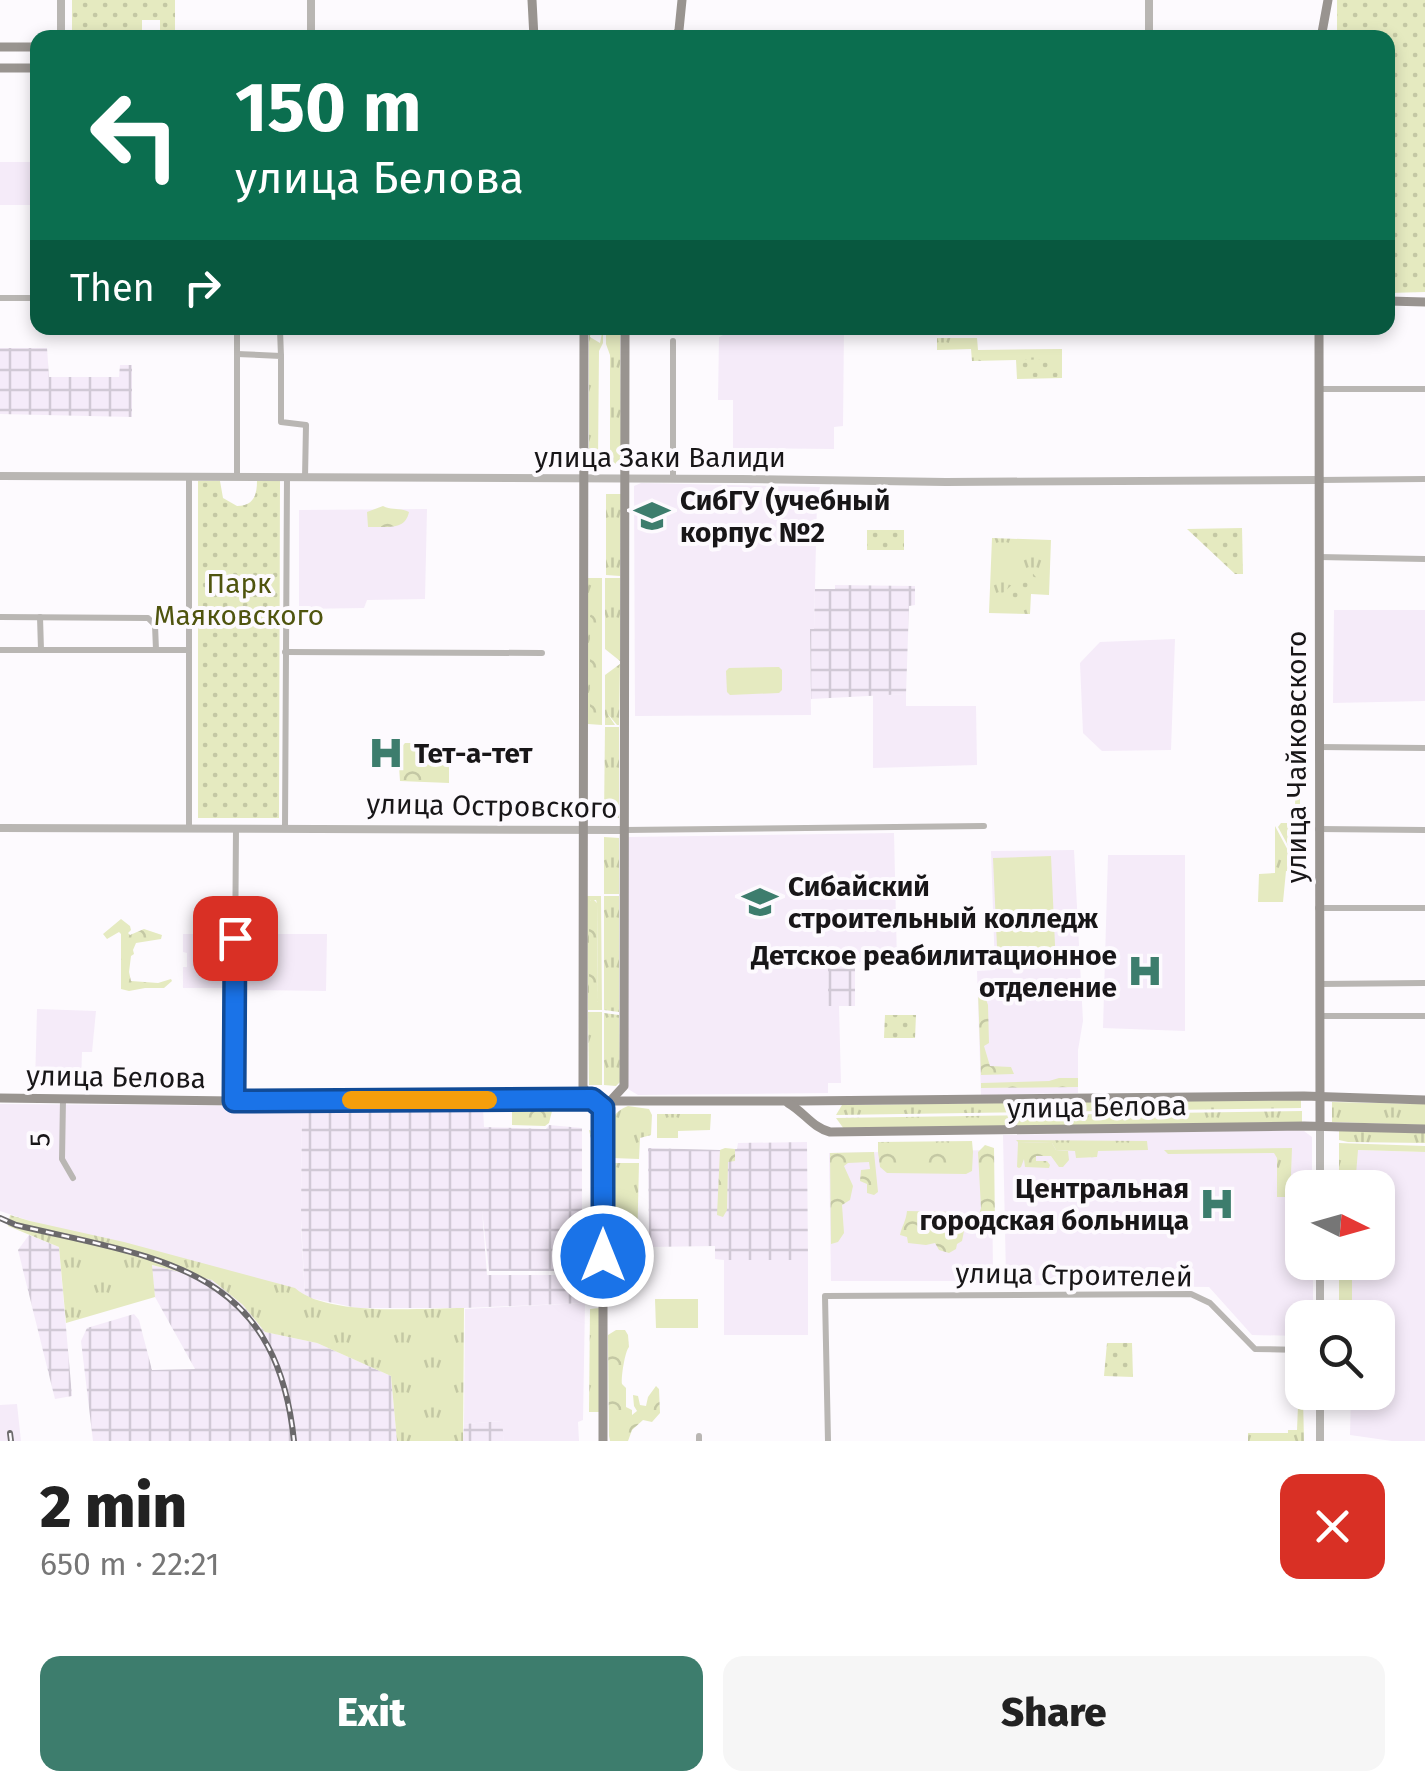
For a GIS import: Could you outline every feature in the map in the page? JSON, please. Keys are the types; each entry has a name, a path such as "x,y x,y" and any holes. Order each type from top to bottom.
{"main road":[{"path":"532,0 534,30"},
{"path":"680,30 682,0"},
{"path":"1322,30 1328,0"},
{"path":"0,47 30,47"},
{"path":"0,68 30,68"},
{"path":"1395,301 1425,302"},
{"path":"577,1099 583,1087 584,335"},
{"path":"603,1108 624,1086 624,335"},
{"name":"улица Чайковского","path":"1319,335 1320,1126"},
{"path":"624,1086 634,1100"},
{"path":"583,1087 603,1108"},
{"name":"улица Белова","path":"0,1098 801,1101 1320,1096 1425,1100"},
{"path":"812,1122 811,1109 819,1100"},
{"name":"улица Белова","path":"781,1101 790,1103 826,1132 1320,1126 1425,1129"},
{"path":"801,1101 811,1109"},
{"path":"603,1108 603,1441"}],"street":[{"path":"61,0 61,30"},
{"path":"311,30 312,0"},
{"path":"1149,0 1149,30"},
{"path":"0,298 30,298"},
{"path":"237,335 237,477"},
{"path":"280,335 281,422 306,425 305,478"},
{"path":"673,341 673,479"},
{"path":"237,354 281,356"},
{"path":"1319,389 1425,389"},
{"name":"улица Заки Валиди","path":"0,476 1319,480"},
{"path":"189,476 189,827"},
{"path":"285,827 287,478"},
{"path":"1319,480 1425,479"},
{"path":"1318,557 1425,560"},
{"path":"40,616 40,650"},
{"path":"0,617 148,618 155,624 156,650"},
{"path":"0,650 189,650"},
{"path":"285,652 542,653"},
{"path":"1319,747 1425,748"},
{"name":"улица Островского","path":"0,828 624,830 984,826"},
{"path":"234,1101 236,827"},
{"path":"1318,829 1425,830"},
{"path":"1318,908 1425,908"},
{"path":"1319,984 1425,983"},
{"path":"1319,1016 1425,1016"},
{"name":"5","path":"63,1100 62,1159 74,1178"},
{"name":"улица Чайковского","path":"1320,1126 1320,1170"},
{"name":"улица Строителей","path":"828,1441 825,1296 1191,1294 1210,1302 1255,1349 1285,1350"},
{"path":"1320,1410 1320,1441"}],"shaded area":[{"path":"0,162 30,162 30,205 0,205"},
{"path":"844,335 843,426 834,427 834,449 733,448 733,400 718,400 719,337"},
{"path":"0,348 47,348 49,377 119,377 120,365 132,365 132,417 0,414"},
{"path":"641,483 820,487 814,630 810,630 811,715 635,716 634,486"},
{"path":"427,509 425,599 367,600 364,608 299,609 299,510"},
{"path":"835,585 915,586 915,605 909,606 906,694 811,699 810,629 814,629 815,589 835,589"},
{"path":"1334,610 1425,610 1425,701 1333,703"},
{"path":"1175,639 1171,750 1102,751 1083,733 1080,663 1100,642"},
{"path":"906,694 906,706 976,706 977,765 873,768 873,695"},
{"path":"894,833 897,962 829,962 829,1006 839,1006 841,1083 828,1083 828,1093 638,1095 628,1089 625,840"},
{"path":"1074,850 1083,1021 1078,1093 981,1095 977,971 995,970 991,851"},
{"path":"1108,855 1185,855 1185,1031 1103,1028"},
{"path":"183,934 225,934 225,988 183,988 187,953 183,952"},
{"path":"244,934 327,934 326,991 244,990"},
{"path":"828,962 855,963 855,1006 828,1006"},
{"path":"37,1009 96,1011 92,1052 82,1052 81,1084 35,1084"},
{"path":"0,1104 302,1106 305,1297 0,1211"},
{"path":"424,1105 425,1111 483,1108 484,1127 582,1128 582,1271 489,1271 482,1210 487,1275 584,1275 585,1303 357,1308 305,1297 302,1106"},
{"path":"1304,1131 1312,1137 1312,1170 1285,1170 1285,1280 1313,1280 1313,1300 1285,1300 1285,1336 1252,1335 1209,1287 1010,1285 1006,1277 1003,1135"},
{"path":"807,1142 808,1260 724,1260 715,1259 715,1246 649,1247 648,1148 720,1150 737,1149 738,1143"},
{"path":"992,1150 993,1281 831,1281 829,1153"},
{"path":"1357,1150 1425,1152 1425,1441 1350,1435 1351,1410 1395,1410 1395,1300 1352,1300 1352,1280 1395,1280 1395,1170 1356,1170"},
{"path":"29,1235 59,1247 72,1396 55,1399 18,1250"},
{"path":"724,1260 808,1260 808,1335 724,1335"},
{"path":"151,1265 212,1280 243,1305 265,1332 317,1343 391,1376 397,1441 93,1441 81,1341 87,1328 134,1314 152,1370 195,1369 155,1297"},
{"path":"585,1303 583,1420 578,1422 579,1441 504,1441 501,1421 464,1424 465,1309"},
{"path":"17,1404 21,1441 0,1441 0,1405"},
{"path":"502,1421 504,1441 463,1441 464,1424"}],"green space":[{"path":"72,0 175,0 175,30 160,30 160,20 142,20 142,30 72,30"},
{"path":"1337,0 1425,0 1425,292 1395,293 1395,30 1337,30"},
{"path":"589,335 600,343 603,335 599,351 598,459 589,466"},
{"path":"606,335 620,335 621,465 610,459 610,355"},
{"path":"937,338 977,338 978,350 1062,349 1062,378 1017,379 1016,360 972,361 971,349 937,350"},
{"path":"1058,359 1058,377 1018,377 1018,360"},
{"name":"Парк Маяковского","path":"198,481 220,481 223,498 237,506 253,499 257,481 280,481 279,818 198,818"},
{"path":"606,494 621,494 620,576 606,575"},
{"path":"383,506 409,512 407,518 393,527 368,527 367,512"},
{"path":"1242,528 1243,574 1235,574 1187,529"},
{"path":"867,530 904,530 904,550 867,550"},
{"path":"992,538 1051,540 1049,595 1031,594 1030,614 989,613"},
{"path":"1029,569 1041,583 1015,606 1003,593"},
{"path":"588,578 602,578 602,725 588,724"},
{"path":"605,578 620,578 620,661 605,649"},
{"path":"593,611 598,613 599,639 595,649 599,717 594,723 590,719"},
{"path":"620,664 619,725 607,713 615,725 605,725 605,675"},
{"path":"779,667 779,693 727,692 729,668"},
{"path":"1293,714 1300,714 1300,868 1278,827 1291,823 1291,812 1295,812"},
{"path":"605,727 619,727 619,818 604,817"},
{"path":"405,743 417,743 429,757 449,766 449,783 400,781 398,751"},
{"path":"1275,826 1300,880 1296,880 1295,872 1286,871 1283,902 1258,902 1259,874 1275,873"},
{"path":"604,837 619,838 619,894 604,894"},
{"path":"1051,856 1056,967 998,969 993,858"},
{"path":"587,896 601,896 602,1010 588,1010","holes":["590,900 596,900 598,1001 589,1005"]},
{"path":"604,896 619,896 619,1012 604,1010"},
{"path":"592,898 597,903 598,1001 594,1007 589,1005"},
{"path":"121,919 130,926 130,935 144,929 162,935 161,939 136,943 129,972 131,981 158,983 171,979 164,988 121,989 121,934 107,939 103,934"},
{"path":"982,988 988,1005 989,1043 984,1046 990,1066 1011,1067 1014,1074 981,1075 978,991"},
{"path":"588,1012 602,1012 602,1085 589,1085"},
{"path":"604,1013 619,1015 620,1082 616,1086 604,1085"},
{"path":"885,1015 916,1015 915,1038 884,1038"},
{"path":"1078,1078 1078,1087 981,1088 981,1083"},
{"path":"1301,1099 1301,1108 836,1115 842,1105"},
{"path":"1332,1102 1425,1104 1425,1125 1332,1122"},
{"path":"512,1106 558,1106 558,1110 552,1111 545,1126 512,1125"},
{"path":"628,1106 649,1109 651,1135 640,1138 639,1159 612,1158 610,1126 615,1114"},
{"path":"1302,1111 1302,1122 844,1129 836,1118"},
{"path":"657,1114 711,1114 710,1130 678,1131 678,1138 657,1138"},
{"path":"589,1130 599,1133 599,1286 590,1286"},
{"path":"1339,1130 1425,1132 1425,1143 1348,1142 1339,1140"},
{"path":"1016,1140 1147,1141 1148,1150 1098,1151 1097,1157 1076,1158 1075,1151 1056,1150 1052,1143"},
{"path":"972,1141 973,1152 878,1152 878,1142"},
{"path":"1018,1142 1052,1143 1056,1150 1068,1151 1069,1160 1059,1167 1051,1156 1036,1156 1036,1161 1047,1161 1049,1168 1025,1167 1024,1159 1019,1168"},
{"path":"1339,1143 1425,1146 1425,1152 1358,1150 1356,1170 1339,1170"},
{"path":"985,1145 994,1148 995,1227 980,1231 976,1225 981,1208 978,1152"},
{"path":"1292,1148 1291,1170 1285,1170 1285,1197 1277,1197 1274,1153 1168,1154 1164,1150"},
{"path":"735,1149 735,1161 728,1162 727,1210 723,1217 717,1215 720,1150"},
{"path":"874,1152 878,1192 874,1195 867,1193 867,1184 860,1181 861,1170 870,1169 869,1162 844,1166 853,1186 850,1200 842,1205 844,1233 831,1244 830,1153"},
{"path":"878,1152 973,1152 972,1171 887,1173 880,1167"},
{"path":"639,1163 637,1248 609,1247 610,1164"},
{"path":"907,1211 955,1212 960,1220 966,1221 962,1241 949,1253 939,1250 935,1243 908,1243 907,1237 900,1235"},
{"path":"10,1215 295,1288 329,1303 375,1309 464,1308 463,1441 397,1441 391,1376 317,1343 265,1332 243,1305 212,1280 152,1265 155,1297 66,1323 59,1247 8,1226"},
{"path":"609,1247 637,1248 637,1284 623,1289 609,1286"},
{"path":"1339,1280 1352,1280 1352,1300 1339,1300"},
{"path":"655,1299 698,1299 698,1328 656,1328"},
{"path":"599,1308 599,1412 589,1412 590,1309"},
{"path":"625,1330 628,1335 622,1384 626,1388 626,1407 632,1415 637,1411 633,1395 638,1396 640,1405 646,1406 656,1386 659,1389 660,1413 652,1422 643,1420 632,1430 628,1441 610,1441 609,1436 608,1335"},
{"path":"1107,1343 1132,1343 1133,1377 1104,1376"},
{"path":"1298,1410 1303,1410 1304,1441 1248,1441 1248,1433 1297,1430"}],"railway":[{"path":"0,1218 162,1262 202,1280 236,1304 263,1338 283,1383 294,1441"},
{"path":"10,1433 11,1441"}],"slow traffic":[{"path":"351,1100 488,1100"}],"place":[{"name":"СибГУ (учебный корпус №2","path":"652,516"},
{"name":"Тет-а-тет","path":"386,753"},
{"name":"Сибайский строительный колледж","path":"760,902"},
{"name":"Детское реабилитационное отделение","path":"1145,971"},
{"name":"Центральная городская больница","path":"1217,1204"}],"route":[{"path":"235,938 234,1101 592,1099 603,1108 603,1256"}]}
